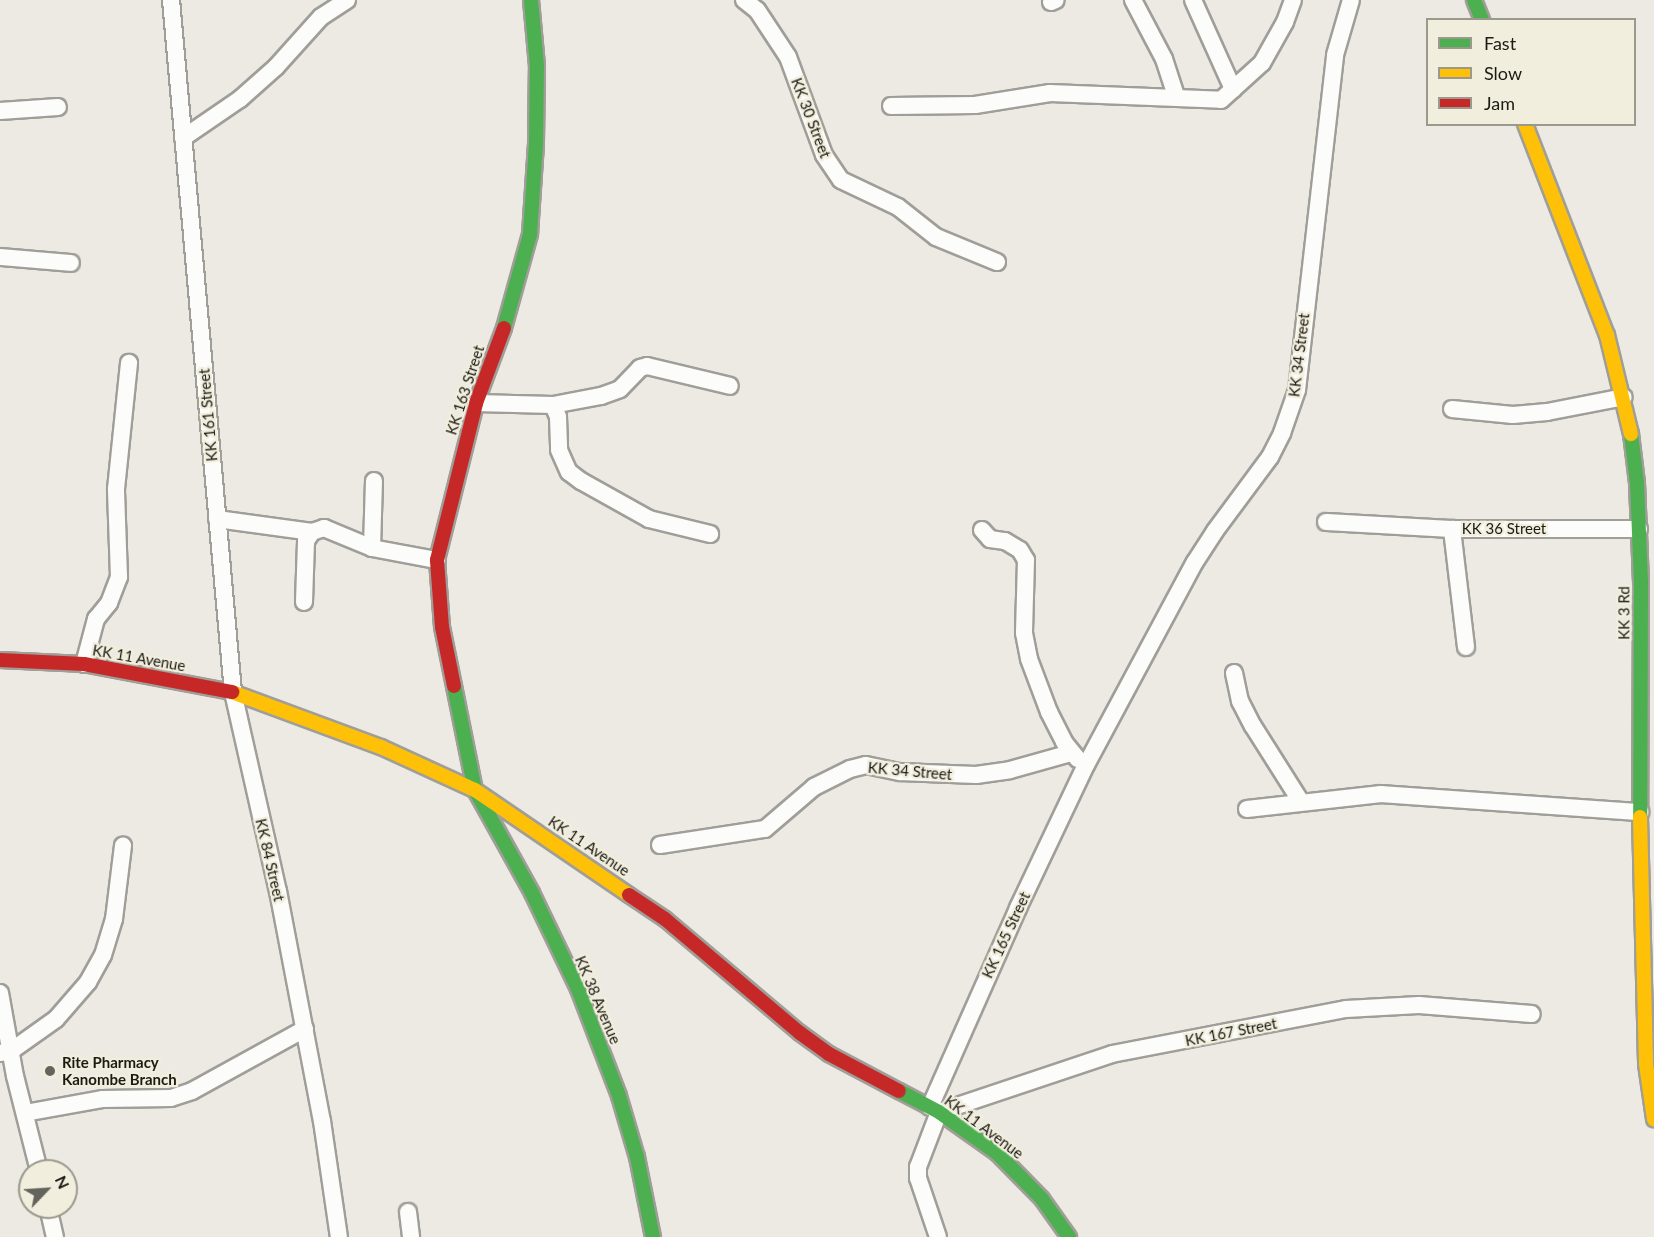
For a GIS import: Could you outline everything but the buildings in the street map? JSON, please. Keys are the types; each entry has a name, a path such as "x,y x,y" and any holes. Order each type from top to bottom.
{"main road":[{"name":"KK 163 Street","path":"475,790 442,627 437,560 476,403 511,309 530,234 536,143 537,66 531,0"},
{"path":"1474,0 1481,18"},
{"name":"KK 3 Rd","path":"1526,126 1599,315 1624,397 1631,430 1647,662 1640,812 1646,1064 1654,1119"},
{"name":"KK 11 Avenue","path":"0,660 84,664 233,692 381,747 475,790 665,919 800,1033 829,1054 935,1110 1015,1168 1069,1237"},
{"name":"KK 38 Avenue","path":"475,790 532,893 578,990 619,1096 637,1157 653,1237"}],"street":[{"name":"KK 161 Street","path":"171,0 233,692"},
{"path":"183,138 240,99 276,67 321,17 347,0"},
{"name":"KK 30 Street","path":"744,0 763,18 788,57 824,155 841,180 898,207 936,237 997,262"},
{"path":"1133,0 1164,59 1176,97"},
{"path":"1193,0 1233,88"},
{"path":"891,106 975,105 1050,93 1221,100 1262,63 1285,22 1293,0"},
{"name":"KK 34 Street","path":"1086,765 1195,562 1215,531 1270,458 1298,390 1335,55 1351,0"},
{"path":"0,111 58,107"},
{"path":"0,257 71,263"},
{"path":"84,664 96,619 109,603 119,577 116,489 129,363"},
{"path":"476,403 553,405 601,396 620,389 640,368 647,366 730,386"},
{"path":"1452,409 1513,415 1584,406 1624,397"},
{"path":"553,405 558,417 559,450 569,472 581,482 649,519 710,534"},
{"path":"372,548 374,481"},
{"path":"218,519 312,532 324,528 372,548 437,560"},
{"path":"1326,522 1452,529"},
{"name":"KK 36 Street","path":"1466,647 1452,529 1639,529"},
{"path":"982,530 990,539 1005,541 1020,550 1026,560 1024,633 1029,659 1049,712 1071,753 1086,765"},
{"path":"304,603 306,541 312,532"},
{"path":"1234,673 1240,701 1301,802"},
{"name":"KK 84 Street","path":"233,692 278,891 305,1029 339,1237"},
{"name":"KK 34 Street","path":"660,845 765,829 814,787 850,769 866,765 900,772 976,775 1010,770 1071,753"},
{"name":"KK 165 Street","path":"938,1237 918,1178 918,1167 935,1110 1014,918 1086,765"},
{"path":"1246,810 1381,794 1640,812"},
{"path":"5,1052 56,1019 88,982 103,955 114,919 123,846"},
{"path":"0,993 5,1052 25,1113 36,1159"},
{"name":"KK 167 Street","path":"935,1110 1112,1054 1346,1009 1419,1005 1532,1014"},
{"path":"25,1113 102,1099 171,1098 192,1092 305,1029"},
{"path":"408,1212 411,1237"},
{"path":"51,1219 55,1237"}],"traffic: fast":[{"path":"504,328 530,234 536,143 537,66 531,0"},
{"path":"1474,0 1481,18"},
{"path":"1631,434 1637,483 1641,581 1640,817"},
{"path":"454,686 475,790 532,893 578,989 619,1096 637,1157 653,1237"},
{"path":"899,1091 939,1112 997,1153 1042,1199 1069,1237"}],"traffic: slow":[{"path":"1526,126 1607,335 1631,434"},
{"path":"232,692 381,747 475,790 629,895"},
{"path":"1640,817 1646,1064 1654,1119"}],"traffic: jam":[{"path":"454,686 442,627 437,560 476,403 504,328"},
{"path":"0,660 84,664 232,692"},
{"path":"629,895 665,919 800,1033 829,1054 899,1091"}],"place":[{"name":"Rite Pharmacy Kanombe Branch","path":"50,1071"}]}
